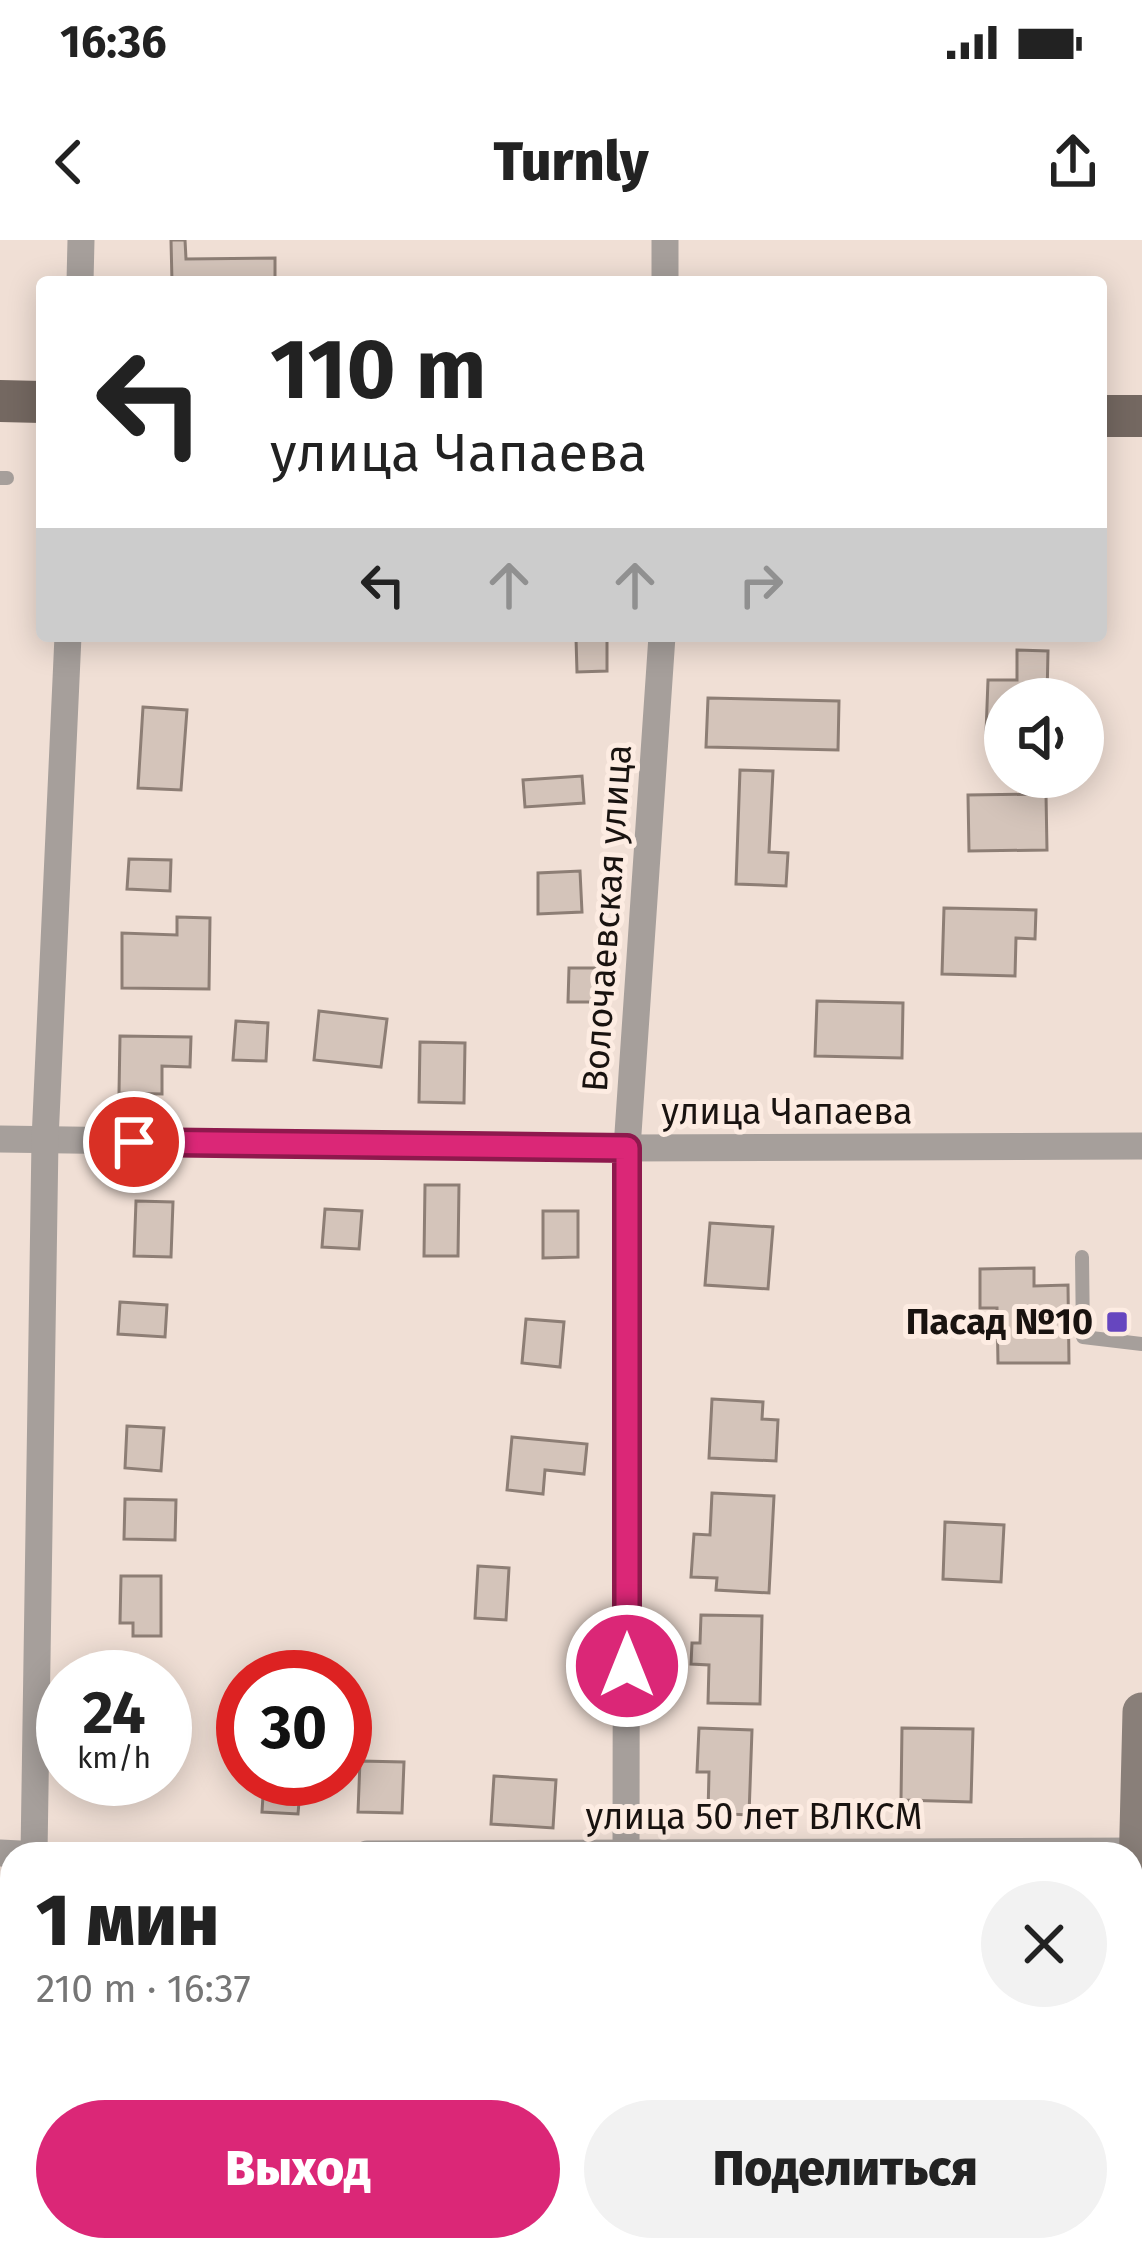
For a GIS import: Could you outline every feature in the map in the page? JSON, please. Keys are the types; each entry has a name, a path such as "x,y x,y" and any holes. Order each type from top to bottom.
{"main road":[{"path":"0,401 36,401"},
{"path":"1107,416 1142,416"},
{"path":"1140,1842 1142,1712"}],"street":[{"path":"80,276 81,240"},
{"path":"665,240 665,276"},
{"path":"34,1842 45,1140 68,642"},
{"name":"Волочаевская улица","path":"626,1842 627,1148 662,642"},
{"name":"улица Чапаева","path":"0,1139 627,1148 1142,1146"}],"lane":[{"path":"1082,1257 1083,1337 1142,1344"}],"building":[{"path":"171,240 185,240 186,259 275,258 275,276 172,276"},
{"path":"576,642 607,642 607,671 577,672"},
{"path":"1017,650 1048,651 1047,678 1017,678"},
{"path":"708,698 839,701 838,750 706,747"},
{"path":"143,707 187,710 181,790 138,788"},
{"path":"740,770 773,771 769,852 788,853 786,886 736,884"},
{"path":"582,776 584,803 525,807 523,780"},
{"path":"968,795 1046,798 1047,850 969,851"},
{"path":"129,859 171,860 170,891 127,889"},
{"path":"580,871 582,912 538,914 538,873"},
{"path":"944,908 1036,910 1035,939 1016,938 1015,976 942,974"},
{"path":"177,917 210,918 209,989 122,988 122,933 177,935"},
{"path":"569,968 601,968 600,1002 568,1002"},
{"path":"817,1001 903,1003 902,1058 815,1056"},
{"path":"319,1011 387,1019 381,1067 314,1060"},
{"path":"236,1021 268,1023 266,1061 233,1060"},
{"path":"120,1036 191,1037 190,1067 162,1066 162,1094 119,1093"},
{"path":"420,1042 465,1043 464,1103 419,1102"},
{"path":"425,1185 459,1185 458,1256 424,1256"},
{"path":"136,1201 173,1202 171,1257 134,1256"},
{"path":"325,1209 362,1211 359,1249 322,1247"},
{"path":"543,1211 578,1211 578,1257 543,1258"},
{"path":"710,1223 773,1227 768,1289 705,1285"},
{"path":"1034,1268 1034,1286 1068,1285 1069,1363 998,1363 997,1308 980,1308 980,1269"},
{"path":"120,1302 167,1305 165,1337 118,1334"},
{"path":"526,1319 564,1322 560,1367 522,1363"},
{"path":"712,1399 763,1402 762,1419 778,1420 776,1461 709,1458"},
{"path":"127,1426 164,1428 161,1471 125,1468"},
{"path":"512,1437 587,1444 584,1474 545,1470 543,1494 507,1490"},
{"path":"712,1493 774,1496 769,1593 716,1590 717,1578 691,1577 694,1534 710,1535"},
{"path":"125,1499 176,1500 175,1540 124,1539"},
{"path":"945,1522 1004,1525 1001,1582 943,1579"},
{"path":"478,1566 509,1568 506,1620 475,1618"},
{"path":"121,1576 161,1576 161,1636 133,1636 133,1623 120,1623"},
{"path":"701,1615 762,1616 760,1704 708,1703 709,1665 691,1664 692,1643 700,1643"},
{"path":"699,1728 752,1730 749,1815 708,1813 709,1772 697,1772"},
{"path":"902,1728 973,1729 971,1802 901,1800"},
{"path":"372,1761 404,1762 402,1813 358,1812 358,1806 372,1806"},
{"path":"494,1776 556,1780 553,1828 491,1824"},
{"path":"262,1806 299,1806 298,1814 262,1812"}],"place":[{"name":"Пасад №10","path":"1117,1322"}],"route":[{"path":"134,1142 627,1148 627,1666"}]}
